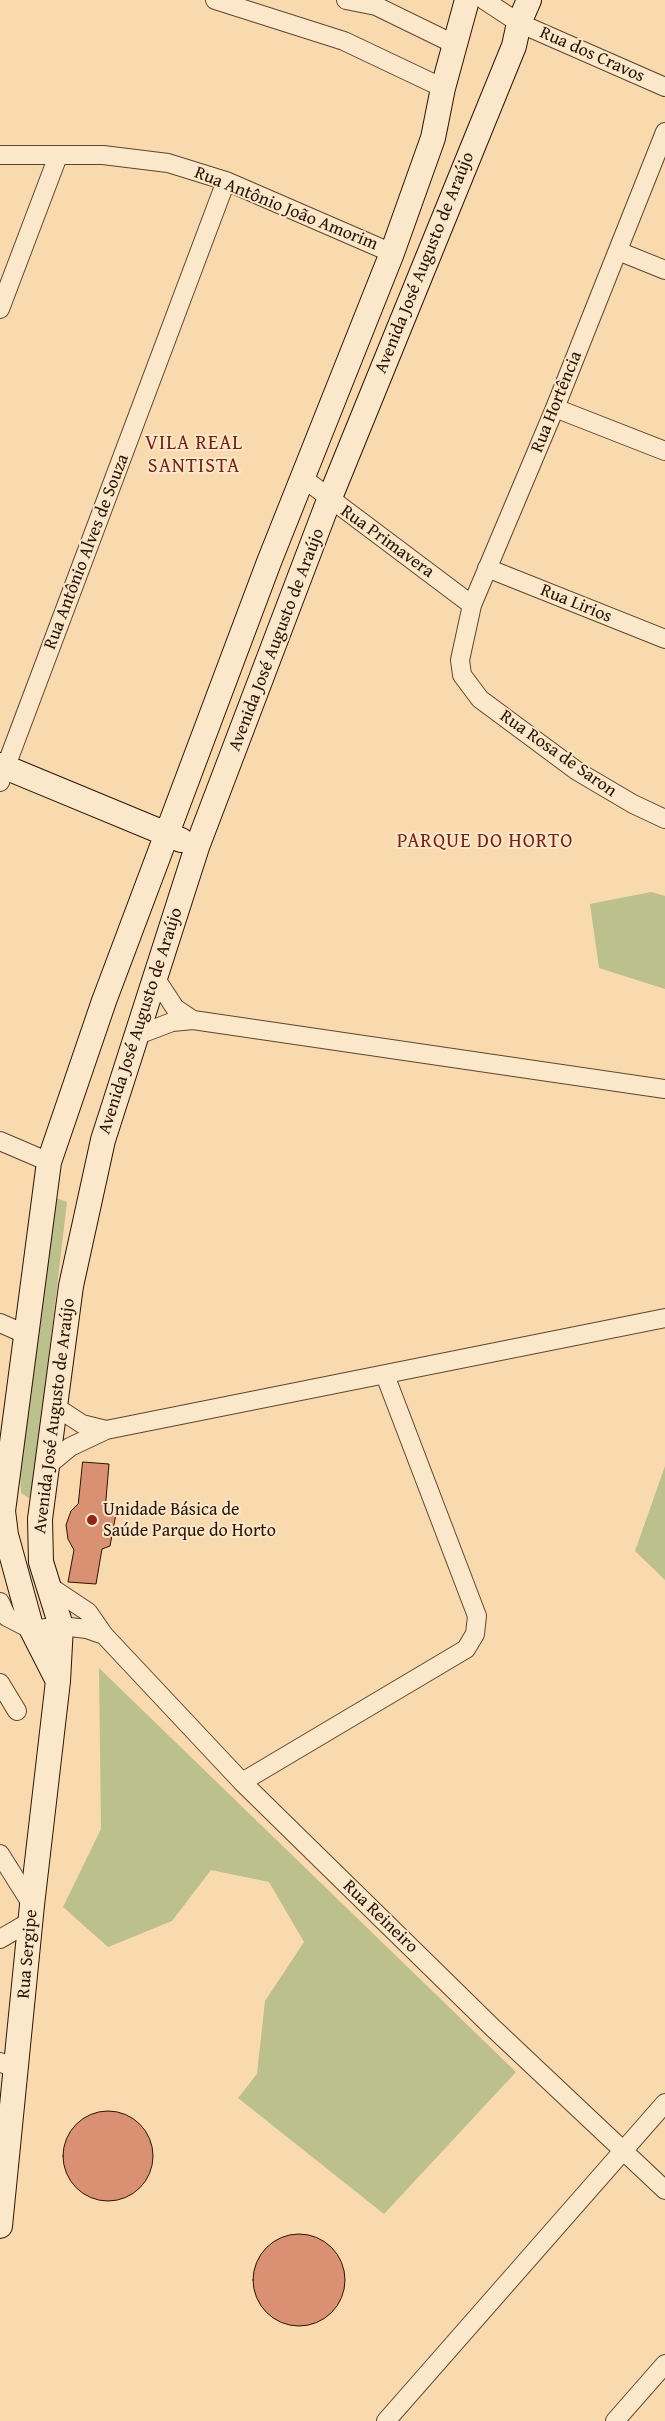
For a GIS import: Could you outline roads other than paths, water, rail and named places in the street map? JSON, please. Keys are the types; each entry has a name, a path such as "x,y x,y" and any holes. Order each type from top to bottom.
{"street":[{"path":"215,0 344,41 443,88"},
{"path":"346,0 377,3 456,45"},
{"name":"Avenida José Augusto de Araújo","path":"58,1681 32,1630 3,1544 1,1510 49,1162 104,1001 268,562 392,253 433,138 443,88 467,0"},
{"name":"Rua dos Cravos","path":"484,0 519,23 665,87"},
{"name":"Avenida José Augusto de Araújo","path":"58,1681 61,1626 46,1584 41,1562 40,1519 70,1286 103,1140 156,979 193,846 329,500 514,46 519,23 529,0"},
{"name":"Rua Hortência","path":"462,675 460,660 472,604 555,408 665,132"},
{"name":"Rua Antônio João Amorim","path":"0,154 103,155 168,163 226,181 392,253"},
{"path":"0,309 58,156"},
{"name":"Rua Antônio Alves de Souza","path":"2,771 226,181"},
{"path":"618,251 665,270"},
{"path":"555,408 665,451"},
{"name":"Rua Primavera","path":"303,478 329,500 472,604"},
{"name":"Rua Lirios","path":"487,568 665,639"},
{"name":"Rua Rosa de Saron","path":"462,675 480,699 577,771 632,804 665,819"},
{"path":"2,771 167,834 193,846"},
{"path":"156,979 175,1008 193,1020"},
{"path":"138,1034 172,1022 193,1020 665,1089"},
{"path":"0,1141 49,1162"},
{"path":"46,1466 70,1447 106,1430 665,1318"},
{"path":"0,1323 25,1334"},
{"path":"242,1782 466,1649 475,1634 476,1616 385,1375"},
{"path":"54,1405 82,1424 106,1430"},
{"name":"Rua Reineiro","path":"46,1584 88,1612 104,1635 242,1782 493,2028 665,2190"},
{"path":"2,1614 32,1630 61,1626 87,1629 104,1635"},
{"name":"Rua Sergipe","path":"0,2226 8,2066 31,1913 58,1681"},
{"path":"0,1683 17,1711"},
{"path":"0,1854 31,1913 0,1940"},
{"path":"386,2421 665,2103"},
{"path":"615,2421 665,2364"}],"place":[{"name":"Unidade Básica de Saúde Parque do Horto","path":"92,1520"}],"district":[{"name":"VILA REAL SANTISTA","path":"194,456"},
{"name":"PARQUE DO HORTO","path":"485,842"}]}
